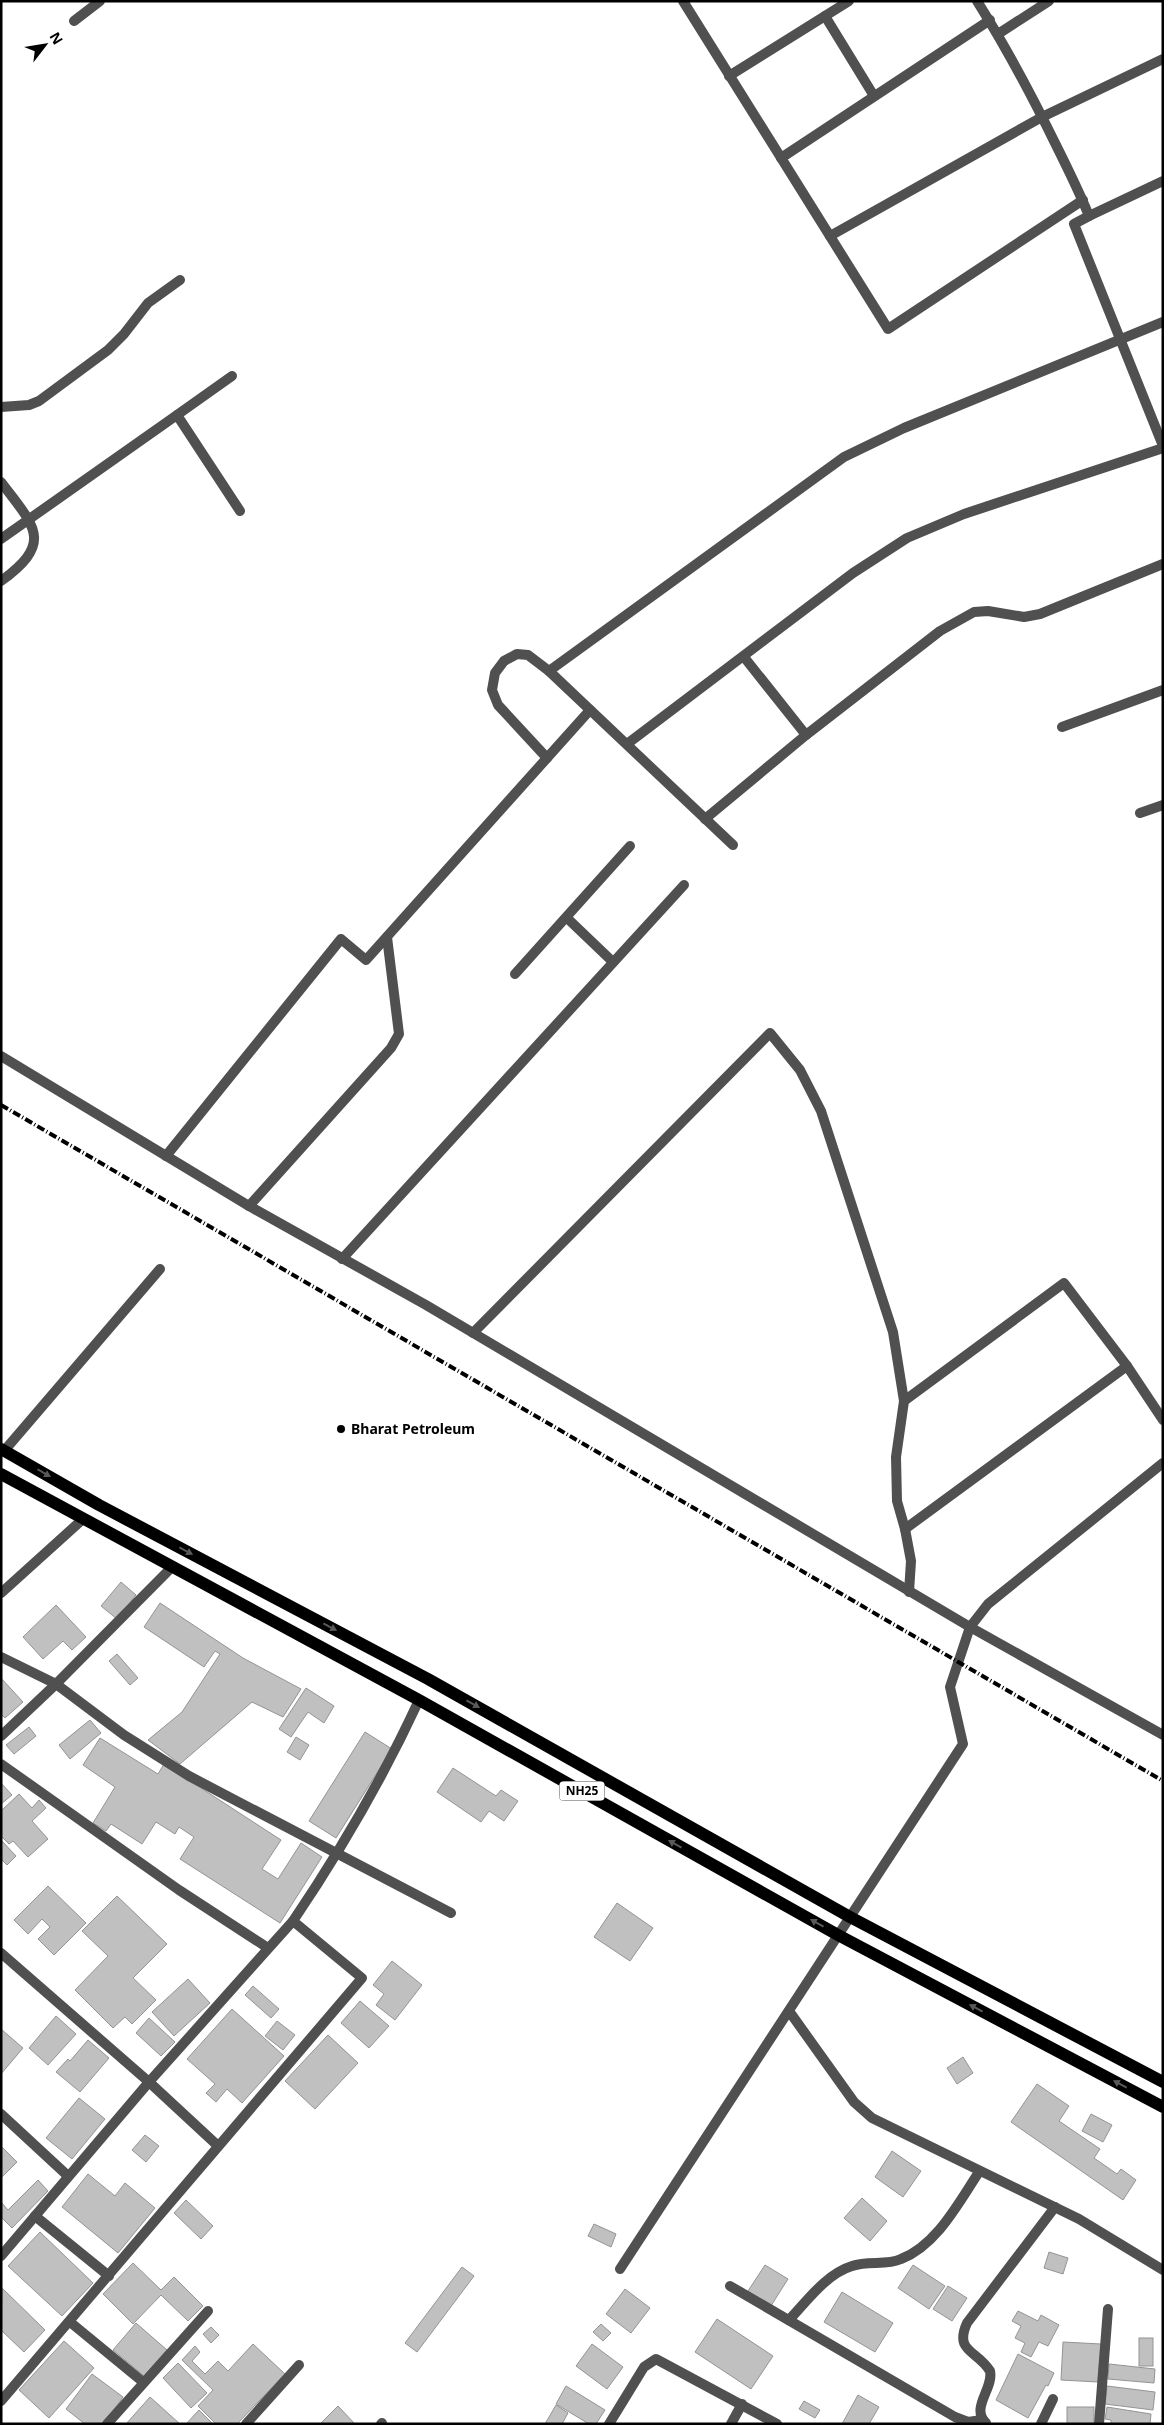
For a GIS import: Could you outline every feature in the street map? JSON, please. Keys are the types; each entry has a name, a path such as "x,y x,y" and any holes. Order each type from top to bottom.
{"main road":[{"name":"NH25","path":"3,1450 107,1509 428,1679 850,1918 1163,2082"},
{"name":"NH25","path":"1,1474 419,1700 838,1935 1163,2107"}],"street":[{"path":"74,21 100,1"},
{"path":"683,1 888,329 1083,200"},
{"path":"729,76 849,1"},
{"path":"977,1 998,34 1042,117 1089,216"},
{"path":"998,34 1049,1"},
{"path":"825,16 874,96"},
{"path":"781,158 990,20"},
{"path":"830,236 1042,117 1163,59"},
{"path":"627,744 853,573 907,538 964,514 1163,447 1074,224 1163,182"},
{"path":"1,407 29,405 39,401 108,350 124,334 148,303 180,280"},
{"path":"549,672 844,457 904,428 1119,338 1163,322"},
{"path":"1,539 232,376"},
{"path":"177,415 240,511"},
{"path":"1,482 29,520 36,540 30,556 1,581"},
{"path":"705,819 806,735 940,631 967,615 974,612 988,611 1024,617 1040,614 1163,564"},
{"path":"547,758 498,705 492,690 495,673 504,661 517,654 528,655 549,672 732,844"},
{"path":"744,657 806,735"},
{"path":"1062,727 1163,690"},
{"path":"166,1156 341,939 366,960 590,710"},
{"path":"1140,814 1163,805"},
{"path":"515,974 630,846"},
{"path":"342,1259 684,884"},
{"path":"567,918 613,962"},
{"path":"249,1206 391,1048 399,1034 387,937"},
{"path":"473,1333 770,1032 800,1070 821,1111 893,1332 904,1401 896,1456 897,1501 911,1561 909,1592"},
{"path":"1,1056 249,1206 473,1333 909,1592 1163,1735"},
{"path":"3,1450 160,1269"},
{"path":"904,1401 1064,1283 1127,1366 1163,1420"},
{"path":"905,1529 1127,1366"},
{"path":"620,2269 963,1744 950,1687 970,1627 988,1604 1163,1463"},
{"path":"1,1593 83,1519"},
{"path":"1,1736 56,1684 172,1567"},
{"path":"1,1657 56,1684 124,1735 189,1776 451,1913"},
{"path":"1,2256 149,2082 293,1921 339,1854 396,1749 419,1700"},
{"path":"1,1764 179,1890 268,1948"},
{"path":"1,2401 109,2276 217,2145 362,1978 293,1921"},
{"path":"1,1954 149,2082 217,2145"},
{"path":"789,2011 854,2102 872,2118 1100,2230 1163,2270"},
{"path":"1,2114 68,2176"},
{"path":"789,2320 826,2281 839,2271 852,2265 901,2259 916,2251 933,2237 979,2172"},
{"path":"730,2286 954,2417 968,2422 985,2422 980,2407 991,2376 988,2367 964,2346 962,2334 967,2322 1055,2207"},
{"path":"35,2216 109,2276"},
{"path":"1099,2424 1108,2309"},
{"path":"107,2424 208,2311"},
{"path":"70,2322 143,2382"},
{"path":"609,2424 644,2367 656,2359 777,2424"},
{"path":"246,2424 299,2365"},
{"path":"1041,2424 1053,2399"},
{"path":"731,2424 742,2404"}],"building":[{"path":"121,1582 136,1595 117,1619 101,1606"},
{"path":"160,1603 243,1658 301,1689 283,1717 252,1702 180,1764 148,1740 182,1712 220,1654 215,1651 204,1667 144,1627"},
{"path":"56,1605 86,1637 72,1650 63,1641 43,1659 23,1637"},
{"path":"117,1654 138,1678 130,1685 109,1661"},
{"path":"1,1678 23,1702 5,1718 1,1714"},
{"path":"306,1688 334,1706 324,1723 308,1712 291,1737 279,1729"},
{"path":"90,1720 101,1733 70,1759 59,1745"},
{"path":"29,1727 36,1736 14,1754 6,1745"},
{"path":"365,1732 392,1749 336,1838 309,1821"},
{"path":"296,1737 309,1745 300,1760 287,1752"},
{"path":"100,1738 158,1774 164,1764 281,1840 262,1869 278,1879 301,1843 322,1857 280,1923 180,1859 194,1837 179,1827 175,1834 156,1822 142,1844 111,1824 106,1831 93,1823 115,1787 83,1765"},
{"path":"453,1768 496,1796 501,1790 518,1801 504,1821 489,1811 481,1822 437,1792"},
{"path":"1,1783 12,1795 1,1804"},
{"path":"19,1794 32,1808 39,1800 46,1808 32,1821 48,1839 28,1857 13,1841 9,1844 1,1836 1,1811"},
{"path":"1,1840 16,1856 7,1865 1,1859"},
{"path":"48,1886 86,1923 54,1955 38,1939 50,1927 42,1919 28,1934 14,1920"},
{"path":"117,1896 167,1944 133,1978 156,2000 132,2024 125,2017 113,2028 75,1990 108,1956 82,1931"},
{"path":"617,1903 653,1928 630,1961 594,1937"},
{"path":"392,1961 422,1985 395,2020 376,2005 384,1994 373,1985"},
{"path":"188,1979 210,2003 174,2036 152,2012"},
{"path":"253,1986 279,2009 271,2018 245,1995"},
{"path":"360,2001 389,2026 369,2048 341,2023"},
{"path":"232,2009 284,2056 242,2103 227,2089 216,2102 206,2093 215,2084 187,2059"},
{"path":"56,2016 76,2034 48,2065 29,2048"},
{"path":"149,2018 175,2042 161,2056 136,2033"},
{"path":"277,2021 295,2035 283,2050 265,2036"},
{"path":"1,2029 23,2048 1,2074"},
{"path":"328,2035 358,2063 315,2109 285,2081"},
{"path":"88,2040 109,2058 80,2092 56,2072 68,2059 70,2061"},
{"path":"963,2057 973,2073 957,2084 947,2068"},
{"path":"1037,2084 1069,2106 1059,2121 1100,2149 1094,2158 1117,2174 1121,2169 1136,2180 1123,2200 1011,2122"},
{"path":"79,2098 105,2119 72,2159 46,2138"},
{"path":"1091,2114 1112,2125 1103,2142 1082,2131"},
{"path":"145,2135 159,2146 146,2162 132,2150"},
{"path":"1,2146 17,2162 1,2178"},
{"path":"892,2151 921,2171 903,2197 875,2177"},
{"path":"88,2174 115,2196 125,2183 155,2208 118,2253 62,2207"},
{"path":"38,2180 48,2191 12,2228 1,2217 1,2202 8,2210"},
{"path":"862,2198 887,2221 870,2241 844,2218"},
{"path":"186,2200 213,2226 201,2239 174,2213"},
{"path":"594,2224 616,2234 611,2247 588,2236"},
{"path":"40,2232 93,2283 62,2316 8,2266"},
{"path":"1049,2252 1068,2258 1063,2274 1044,2268"},
{"path":"133,2263 161,2290 174,2277 203,2306 188,2321 161,2295 133,2324 103,2294"},
{"path":"765,2265 788,2279 769,2309 746,2294"},
{"path":"913,2265 945,2286 929,2309 898,2288"},
{"path":"462,2267 474,2276 417,2352 405,2343"},
{"path":"948,2286 967,2298 952,2321 933,2309"},
{"path":"2,2288 45,2330 24,2352 1,2330"},
{"path":"625,2289 650,2308 631,2333 606,2314"},
{"path":"842,2292 893,2323 875,2352 824,2322"},
{"path":"1018,2311 1038,2321 1041,2315 1059,2325 1048,2346 1039,2342 1031,2357 1021,2352 1025,2343 1015,2338 1021,2326 1012,2321"},
{"path":"717,2319 773,2356 751,2389 695,2352"},
{"path":"136,2323 167,2350 144,2376 113,2350"},
{"path":"601,2324 611,2333 603,2341 593,2332"},
{"path":"211,2327 219,2335 211,2343 203,2334"},
{"path":"1139,2338 1153,2338 1153,2366 1139,2366"},
{"path":"64,2341 94,2368 49,2418 19,2390"},
{"path":"1063,2342 1101,2344 1098,2382 1061,2380"},
{"path":"253,2344 285,2374 237,2424 216,2424 198,2406 213,2390 182,2360 195,2346 200,2352 192,2361 205,2374 218,2361 228,2371"},
{"path":"592,2344 623,2367 607,2389 576,2366"},
{"path":"1018,2354 1054,2373 1028,2418 996,2400"},
{"path":"178,2363 207,2393 191,2408 163,2378"},
{"path":"1109,2364 1155,2369 1154,2383 1108,2379"},
{"path":"92,2374 123,2397 104,2424 85,2424 66,2409"},
{"path":"566,2386 605,2410 596,2424 589,2424 556,2404"},
{"path":"1107,2386 1155,2392 1153,2410 1105,2404"},
{"path":"858,2395 879,2407 869,2424 842,2424"},
{"path":"150,2397 180,2424 126,2424"},
{"path":"804,2401 820,2410 815,2418 799,2409"},
{"path":"556,2405 568,2413 562,2424 545,2424"},
{"path":"338,2406 355,2424 320,2424"},
{"path":"1067,2407 1094,2407 1094,2424 1067,2424"},
{"path":"1107,2407 1151,2414 1150,2424 1111,2424 1111,2420 1105,2419"},
{"path":"199,2410 213,2424 186,2424"}],"railway":[{"path":"1,1105 1163,1781"}],"place":[{"name":"Bharat Petroleum","path":"341,1429"}]}
